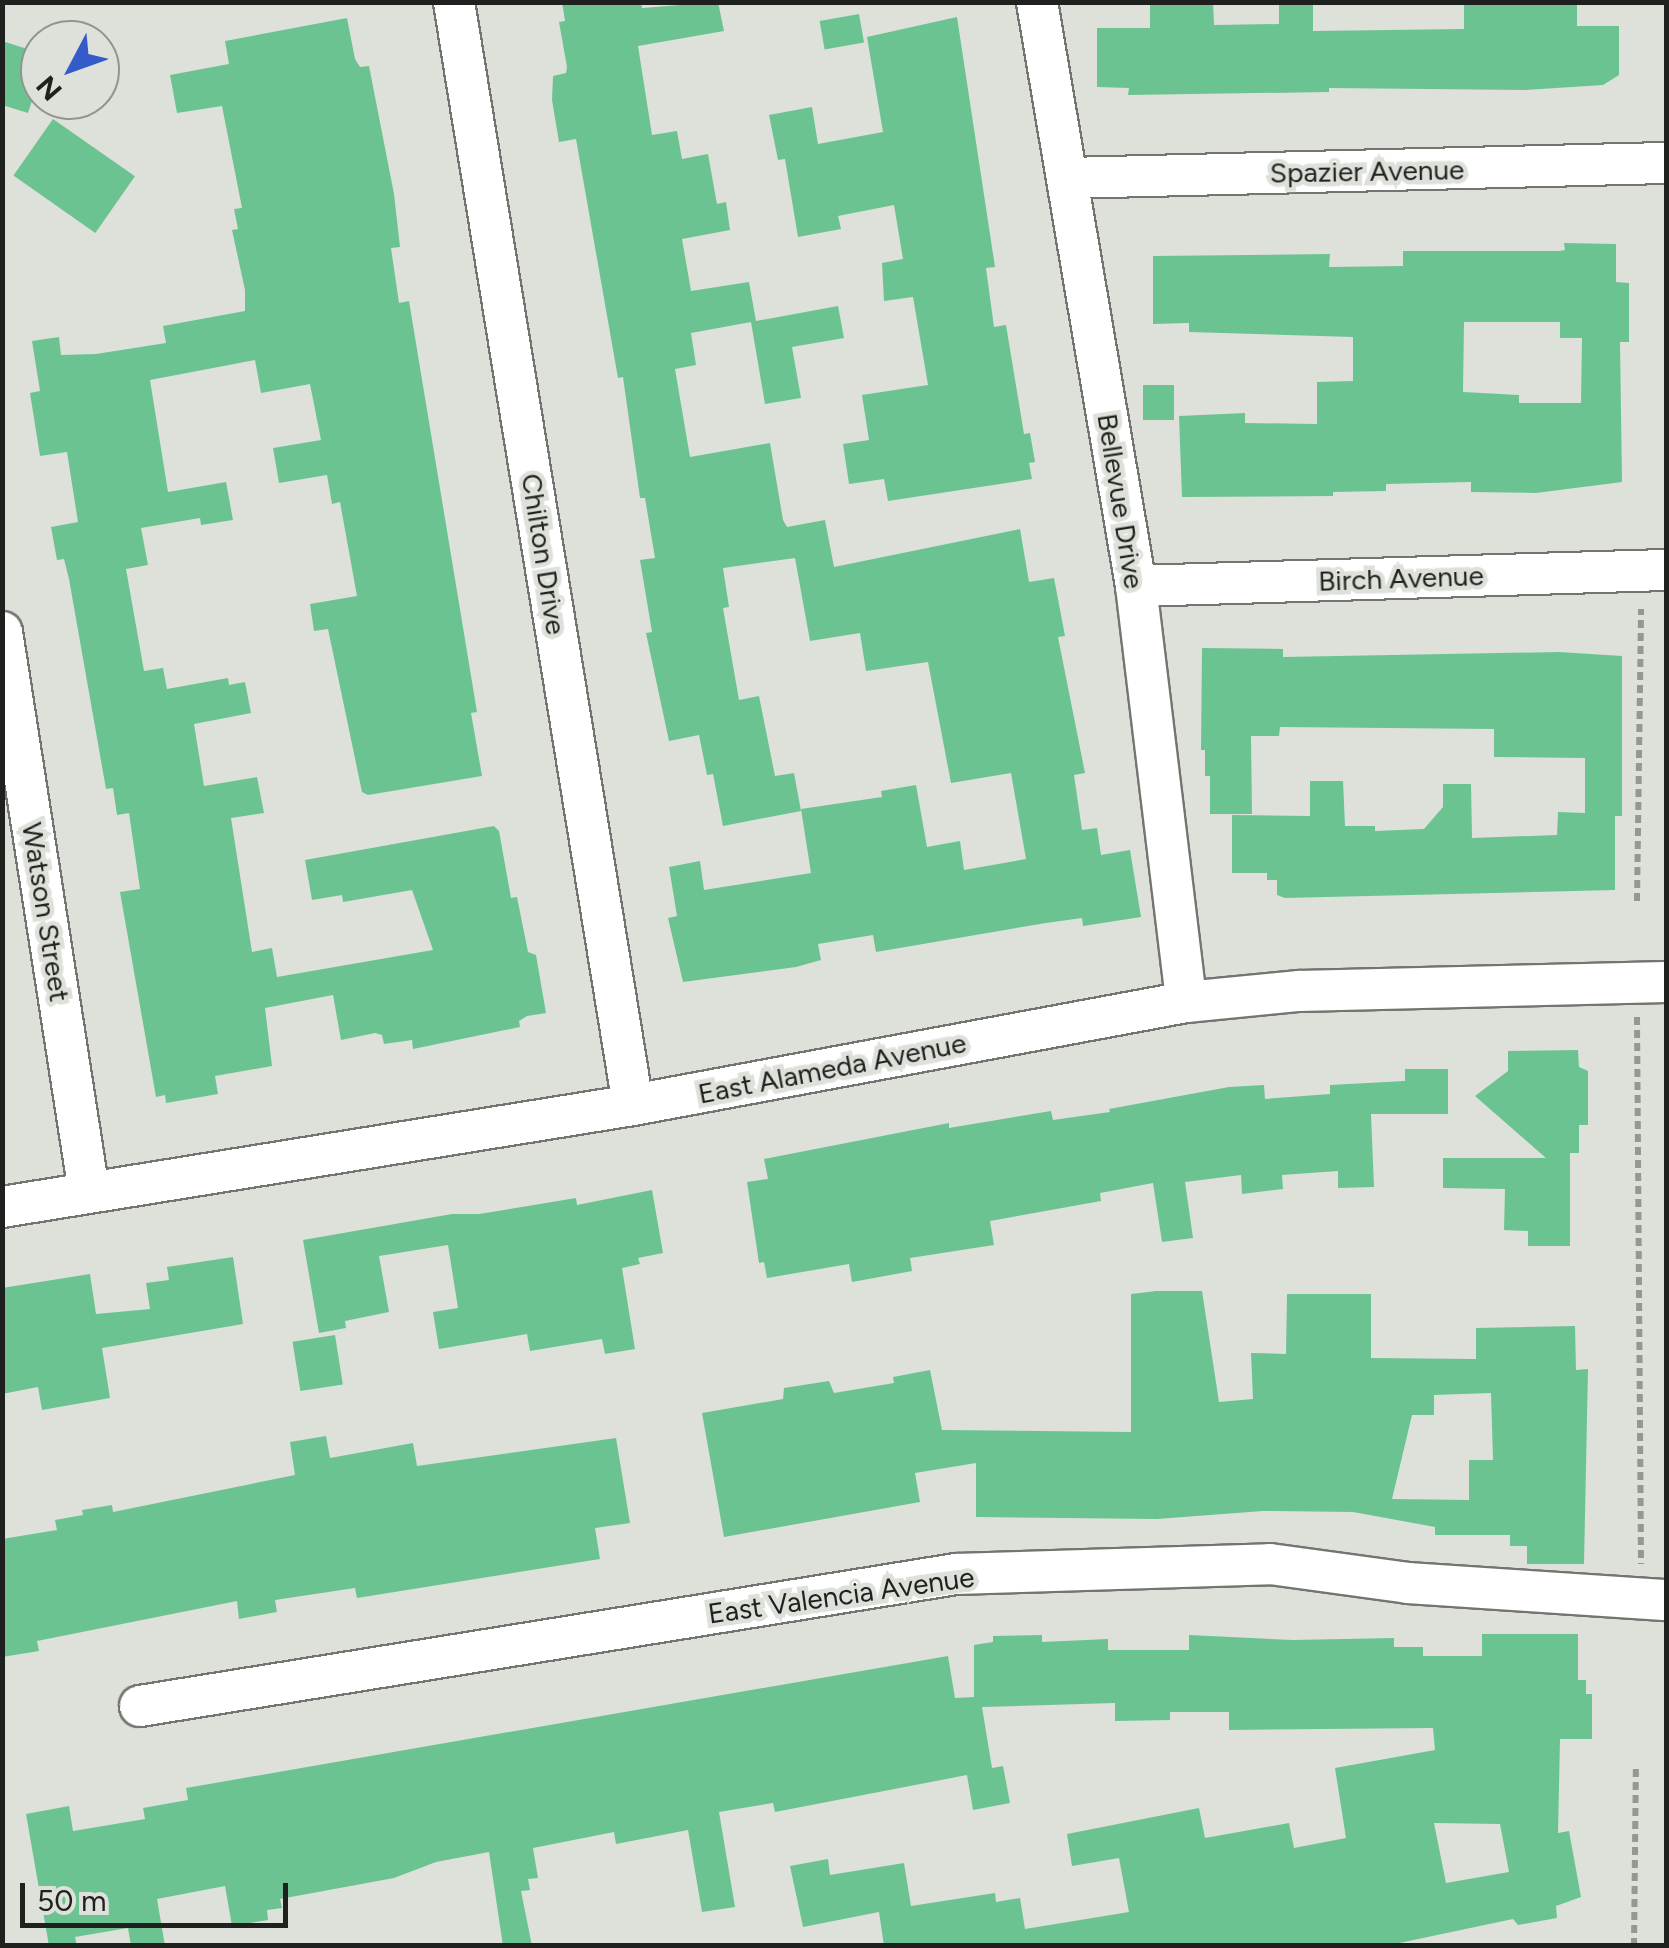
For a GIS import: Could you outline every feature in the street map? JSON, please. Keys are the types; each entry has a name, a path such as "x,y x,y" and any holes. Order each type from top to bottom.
{"street":[{"name":"Chilton Drive","path":"454,2 633,1105"},
{"name":"Bellevue Drive","path":"1037,2 1136,586 1186,1002"},
{"name":"Spazier Avenue","path":"1068,178 1666,163"},
{"name":"Birch Avenue","path":"1136,586 1666,570"},
{"name":"Watson Street","path":"2,632 89,1192"},
{"name":"East Alameda Avenue","path":"2,1207 633,1105 1186,1002 1299,991 1666,982"},
{"name":"East Valencia Avenue","path":"140,1706 956,1574 1270,1564 1409,1583 1654,1585"}],"path":[{"path":"1637,901 1641,609"},
{"path":"1637,1017 1654,1585"},
{"path":"1634,1946 1636,1766"}],"building":[{"path":"562,2 641,2 642,8 718,2 724,31 638,46 652,135 677,131 682,159 708,154 717,204 726,202 730,230 682,239 691,291 749,282 756,321 838,306 844,338 792,347 801,398 765,404 751,322 691,333 696,365 675,369 690,457 770,443 783,520 787,527 825,520 834,567 1020,529 1029,582 1054,578 1065,636 1058,637 1085,773 1074,775 1082,830 1097,828 1101,855 1130,850 1141,917 1083,926 1082,918 876,952 873,935 818,944 821,960 796,967 683,982 668,918 677,916 669,867 700,861 704,890 811,873 801,809 882,797 881,791 916,785 927,847 960,841 964,870 1026,859 1011,773 951,783 928,662 866,671 860,633 810,641 795,558 723,568 729,607 723,608 739,700 759,696 775,776 794,773 801,811 723,826 713,774 707,775 699,735 669,741 646,633 652,632 640,560 655,558 645,498 640,498 623,377 618,378 576,139 559,142 552,100 553,76 566,73 567,67 559,22 565,21"},
{"path":"1150,2 1213,2 1214,25 1279,24 1279,2 1313,2 1313,31 1464,29 1464,2 1577,2 1577,26 1619,26 1619,75 1603,85 1525,90 1329,88 1329,92 1128,95 1129,88 1097,87 1097,28 1150,28"},
{"path":"859,14 864,43 825,50 820,21"},
{"path":"957,17 995,267 986,268 994,327 1006,325 1024,434 1030,433 1035,462 1029,463 1032,479 888,501 884,479 849,484 843,444 869,440 862,395 928,385 913,297 884,301 882,263 903,259 894,205 838,216 841,229 798,237 785,159 778,160 769,115 812,107 818,144 883,132 867,37"},
{"path":"347,18 355,59 360,67 369,66 394,194 400,247 391,248 399,303 409,301 477,712 471,713 482,776 368,795 362,792 328,629 314,631 310,604 357,596 340,502 332,504 327,475 279,483 273,448 321,440 310,384 261,393 255,360 150,380 168,492 226,482 233,520 201,525 200,518 141,528 148,565 126,569 144,671 163,668 167,689 228,678 229,685 245,682 251,713 194,724 204,786 257,777 264,813 231,818 252,952 272,948 277,977 433,950 412,890 343,902 342,895 312,900 305,860 494,826 499,831 511,898 517,897 528,952 536,955 546,1013 527,1016 519,1021 520,1027 413,1049 412,1040 384,1044 382,1035 375,1033 341,1040 333,995 265,1008 272,1066 215,1076 218,1094 166,1103 165,1095 156,1097 120,892 140,889 129,813 117,815 113,788 106,789 69,579 64,559 57,560 51,527 78,522 67,452 40,456 30,393 40,391 32,341 59,337 61,355 96,354 166,343 163,326 245,311 245,290 232,230 238,229 234,209 242,208 222,106 177,113 170,75 229,64 225,41"},
{"path":"2,41 20,47 20,111 2,105"},
{"path":"52,120 135,176 95,233 13,176"},
{"path":"1564,243 1616,244 1616,282 1629,283 1629,342 1620,342 1622,482 1536,493 1471,492 1471,482 1386,484 1386,491 1333,492 1333,496 1182,497 1179,416 1245,413 1245,423 1317,424 1317,382 1353,381 1353,337 1189,332 1189,323 1153,324 1153,256 1330,254 1329,267 1403,266 1403,251 1565,250","holes":["1464,322 1560,322 1560,338 1582,338 1581,403 1519,403 1519,395 1463,392"]},
{"path":"1143,385 1174,385 1174,420 1143,420"},
{"path":"1202,648 1283,649 1283,657 1559,652 1622,656 1622,816 1615,816 1615,890 1285,898 1277,895 1277,880 1267,880 1267,873 1232,873 1232,815 1310,816 1310,781 1343,781 1345,826 1375,826 1375,831 1424,829 1443,807 1443,784 1471,784 1472,838 1557,835 1558,812 1585,813 1585,758 1494,757 1494,729 1280,727 1279,736 1251,736 1252,814 1210,814 1210,776 1205,776 1205,750 1201,750"},
{"path":"1578,1050 1579,1067 1588,1071 1588,1125 1579,1125 1579,1153 1570,1153 1570,1246 1528,1246 1528,1231 1504,1230 1505,1189 1443,1188 1443,1158 1546,1158 1475,1096 1508,1071 1508,1051"},
{"path":"1405,1069 1448,1069 1448,1114 1371,1114 1374,1187 1338,1188 1338,1171 1282,1175 1283,1189 1242,1194 1241,1175 1185,1182 1193,1238 1162,1242 1153,1183 1100,1193 1101,1201 990,1221 994,1245 910,1258 912,1271 852,1282 849,1264 767,1278 764,1262 759,1263 747,1182 768,1179 764,1159 949,1123 949,1128 1051,1111 1053,1120 1229,1087 1264,1085 1265,1099 1330,1094 1330,1085 1405,1081"},
{"path":"652,1190 663,1253 638,1258 640,1264 622,1268 635,1349 605,1354 602,1339 530,1351 527,1334 439,1349 433,1312 458,1308 448,1245 379,1256 389,1312 345,1321 346,1328 319,1333 303,1240 452,1214 479,1214 576,1198 577,1205"},
{"path":"233,1257 243,1324 102,1348 110,1398 42,1410 38,1387 2,1394 2,1288 90,1274 96,1314 150,1309 146,1283 169,1280 167,1267"},
{"path":"1202,1291 1219,1402 1253,1399 1251,1353 1286,1354 1287,1294 1371,1294 1371,1358 1476,1359 1476,1328 1575,1326 1576,1370 1588,1369 1584,1564 1527,1564 1527,1546 1510,1546 1510,1535 1435,1535 1435,1527 1353,1512 1263,1511 1157,1519 976,1517 976,1463 915,1473 920,1502 724,1537 702,1413 783,1399 784,1388 829,1381 834,1393 894,1383 893,1377 930,1370 942,1430 1131,1432 1131,1294","holes":["1491,1393 1493,1460 1469,1460 1469,1500 1392,1499 1412,1415 1434,1415 1434,1395"]},
{"path":"335,1335 343,1384 300,1391 293,1342"},
{"path":"326,1436 330,1458 413,1443 417,1466 616,1438 630,1523 595,1528 600,1559 357,1598 355,1588 275,1600 277,1612 239,1619 237,1601 37,1641 39,1651 2,1657 2,1539 57,1530 55,1520 83,1515 82,1510 112,1505 113,1512 295,1475 290,1442"},
{"path":"1482,1634 1578,1634 1578,1680 1586,1680 1586,1694 1592,1694 1592,1739 1560,1739 1558,1833 1569,1831 1581,1897 1556,1906 1557,1918 1518,1925 1513,1919 1385,1946 884,1946 879,1912 803,1927 790,1866 828,1859 830,1875 904,1863 911,1906 995,1893 996,1902 1020,1898 1025,1929 1129,1912 1119,1858 1072,1866 1067,1834 1199,1808 1205,1838 1289,1823 1294,1848 1346,1838 1335,1768 1435,1750 1433,1728 1229,1730 1229,1712 1170,1712 1170,1720 1115,1721 1115,1703 982,1707 992,1768 1003,1766 1010,1803 973,1810 967,1775 775,1812 773,1803 719,1812 735,1907 702,1912 688,1830 616,1844 614,1832 533,1848 538,1878 528,1879 530,1890 521,1891 532,1946 503,1946 489,1852 436,1862 394,1878 280,1899 282,1908 267,1910 268,1920 232,1926 225,1886 157,1899 165,1946 131,1946 128,1928 75,1937 77,1946 49,1946 26,1814 69,1806 73,1831 145,1819 143,1808 188,1800 186,1788 948,1656 955,1698 974,1697 974,1645 993,1642 993,1636 1042,1635 1042,1642 1108,1639 1108,1650 1189,1650 1189,1635 1293,1640 1394,1638 1394,1647 1423,1647 1423,1656 1482,1656","holes":["1434,1823 1500,1824 1509,1872 1446,1883"]}]}
